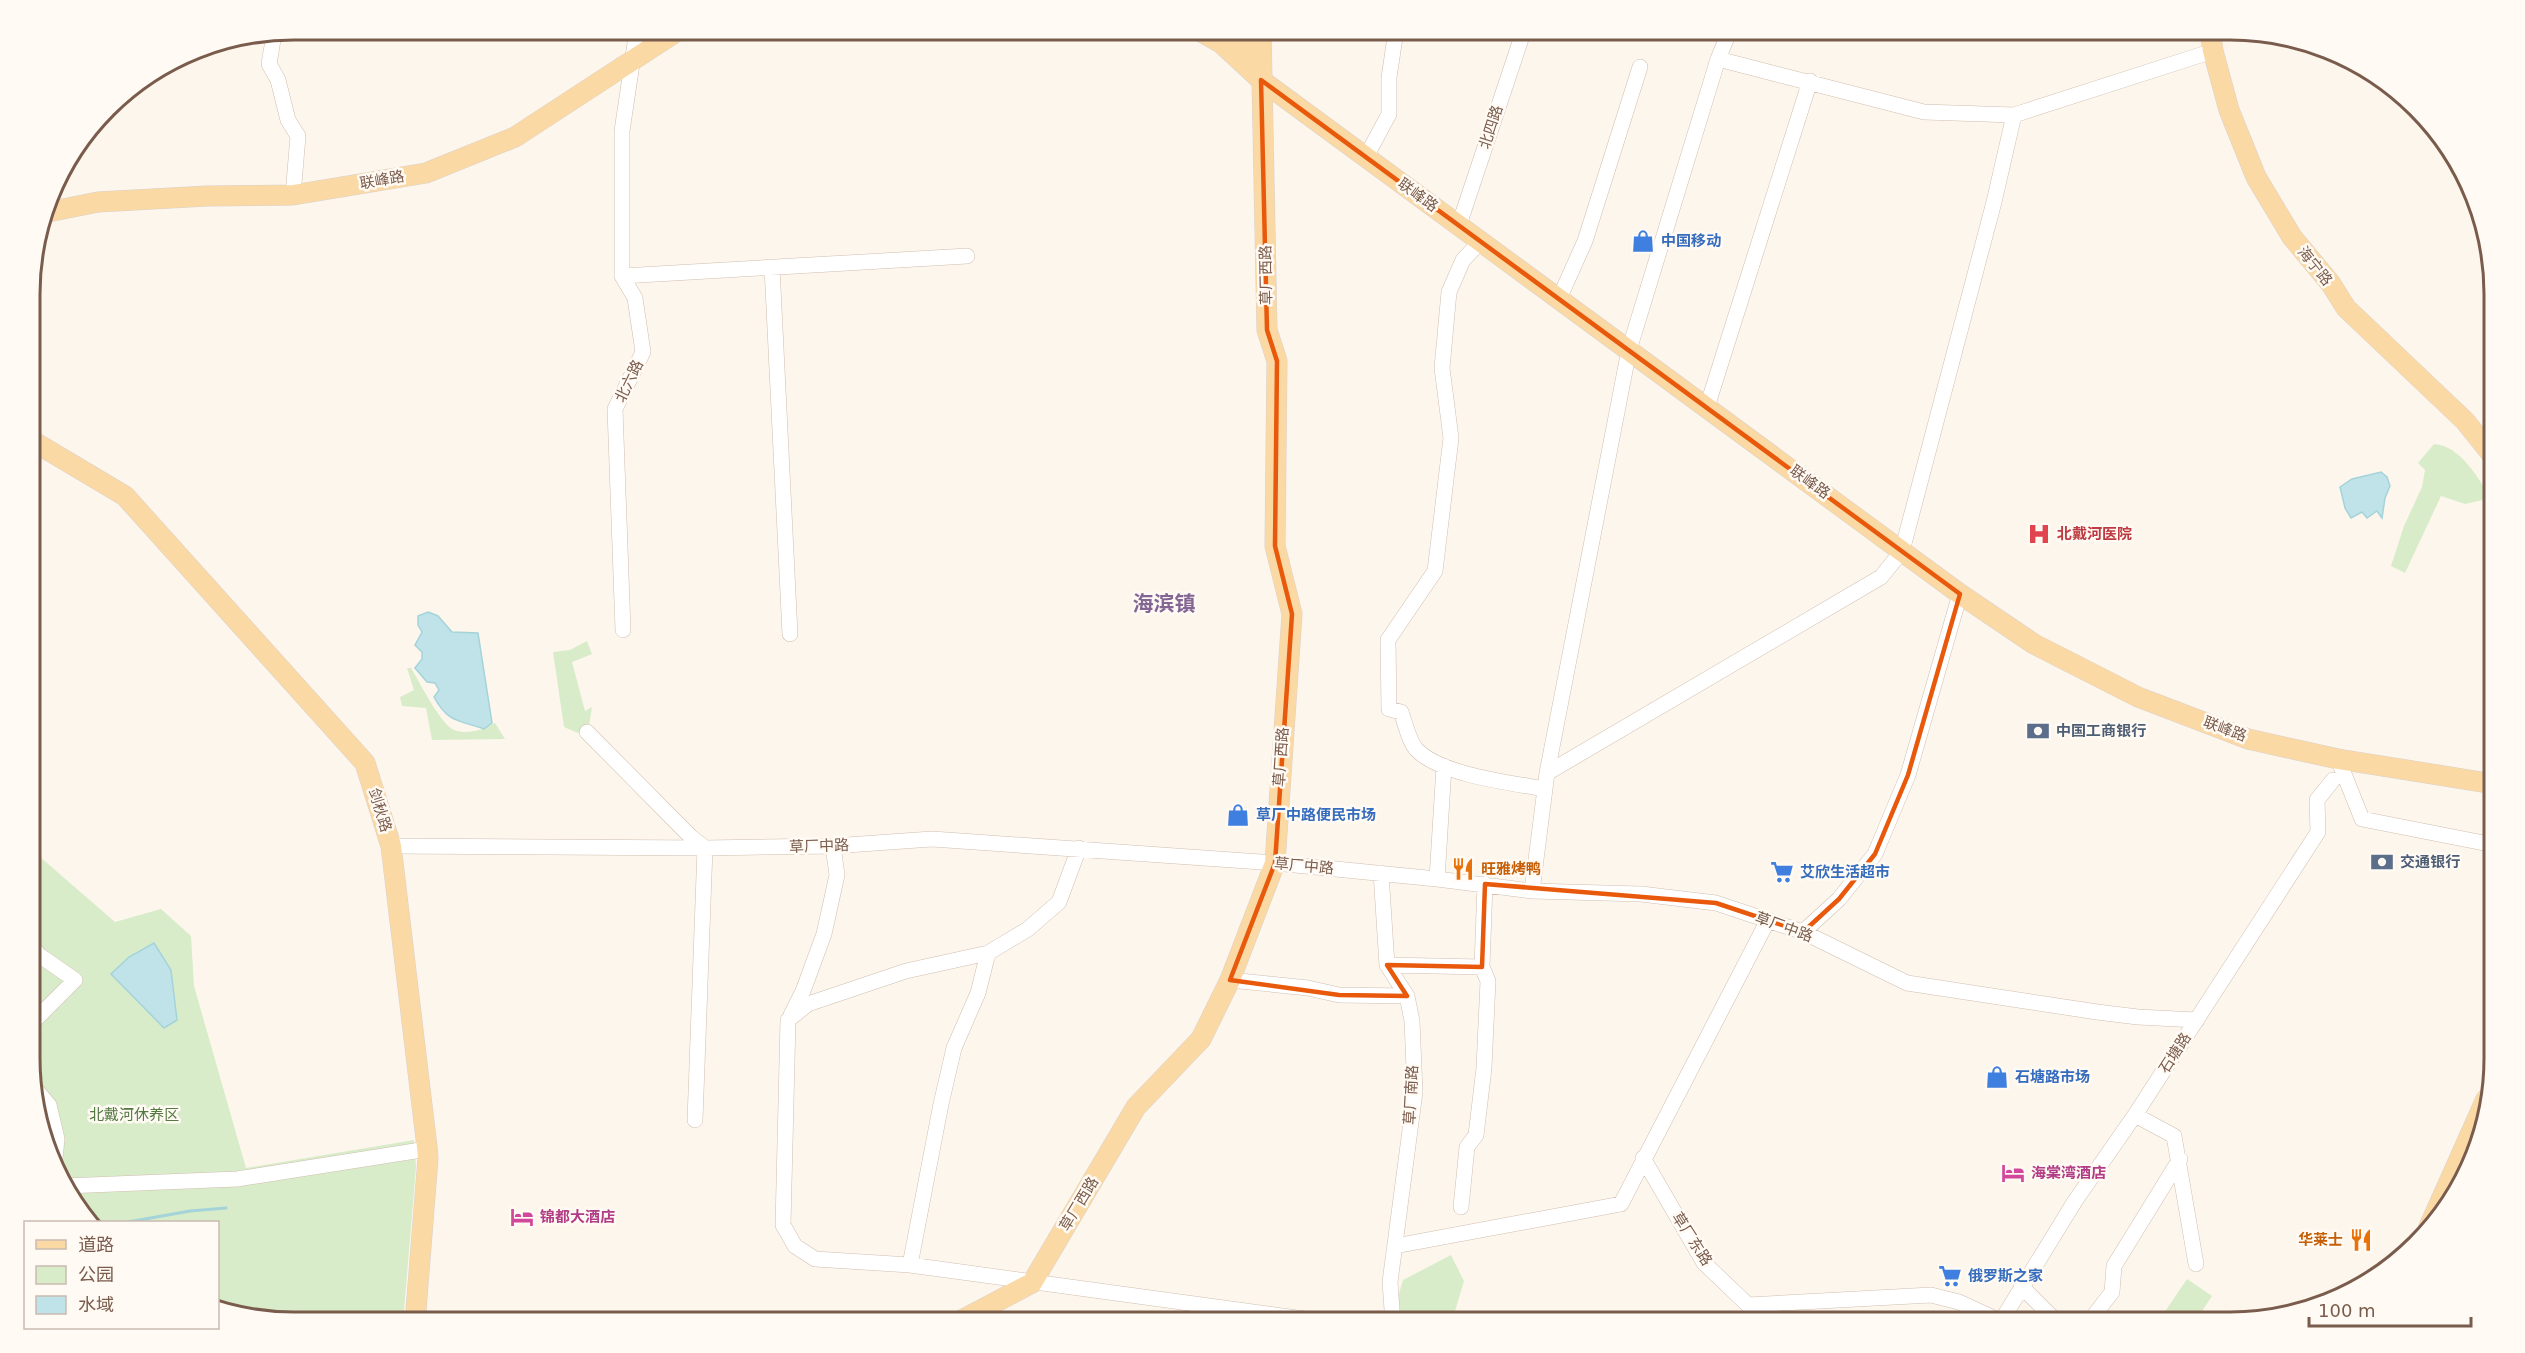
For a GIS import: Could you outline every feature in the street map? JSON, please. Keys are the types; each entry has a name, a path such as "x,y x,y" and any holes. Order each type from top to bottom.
{"main road":[{"name":"联峰路","path":"55,211 98,202 207,196 292,195 426,173 515,137 663,40"},
{"name":"联峰路","path":"1215,40 1261,80 1959,594 2034,644 2138,697 2248,738 2338,759 2484,782"},
{"path":"1243,40 1243,62"},
{"name":"草厂西路","path":"1032,1283 1136,1107 1201,1039 1230,980 1275,863 1292,614 1275,546 1277,361 1267,330 1261,40"},
{"name":"海宁路","path":"2211,40 2229,110 2256,177 2292,237 2331,284 2346,308 2465,421 2484,445"},
{"name":"剑秋路","path":"40,445 125,495 243,628 347,740 365,763 391,846 427,1147 416,1312"},
{"path":"2440,1201 2477,1118"},
{"path":"977,1312 1032,1283"}],"street":[{"name":"北六路","path":"623,630 615,409 643,352 635,298 622,276 622,130 635,40"},
{"path":"1366,156 1389,114 1389,78 1395,40"},
{"name":"北四路","path":"1459,225 1521,40"},
{"path":"1532,891 1547,773 1629,350 1718,59 1726,40"},
{"path":"273,42 269,64 278,80 288,120 298,136 292,195"},
{"path":"1718,59 1923,112 2014,115 2212,51"},
{"path":"1560,299 1585,241 1640,67"},
{"path":"1707,407 1810,81"},
{"path":"1547,773 1881,577 1902,551 1994,202 2014,115"},
{"path":"1481,241 1463,260 1449,292 1442,368 1451,438 1436,571 1388,640 1389,709 1401,711 1417,750 1444,766 1462,773 1545,789"},
{"path":"622,276 967,256"},
{"path":"772,267 790,634"},
{"path":"1803,932 1839,899 1875,854 1908,775 1959,594"},
{"path":"587,732 690,837 705,848 695,1120"},
{"path":"2338,759 2362,819 2484,843"},
{"path":"1437,879 1444,766"},
{"name":"石塘路","path":"2006,1312 2075,1201 2135,1115 2318,832 2317,800 2332,780"},
{"name":"草厂中路","path":"391,846 705,848 833,846 932,839 1275,863 1485,884 1532,891 1641,894 1716,903 1768,920 1803,932 1908,983 2097,1012 2197,1020"},
{"path":"833,846 837,874 824,933 802,991 788,1020 783,1225 795,1246 815,1258 910,1265 1251,1312"},
{"path":"788,1020 808,1004 830,996 906,971 988,953 1028,929 1059,902 1079,848"},
{"name":"草厂南路","path":"1381,873 1387,964 1407,996 1412,1021 1414,1092 1390,1282 1392,1312"},
{"path":"1461,1207 1467,1148 1476,1135 1484,1068 1488,981 1482,967 1485,884"},
{"path":"1395,1246 1621,1204 1768,920"},
{"path":"910,1265 954,1048 978,993 988,953"},
{"path":"40,955 75,980 40,1015"},
{"path":"1387,964 1482,967"},
{"path":"1230,980 1308,988 1339,995 1407,996"},
{"path":"44,1099 49,1105 57,1139 56,1146"},
{"path":"2135,1115 2174,1136 2180,1159 2196,1264"},
{"path":"75,1186 237,1179 415,1151 427,1147"},
{"name":"草厂东路","path":"1643,1158 1704,1263 1748,1305 1931,1295 1959,1302 1980,1312"},
{"path":"2097,1312 2112,1292 2115,1266 2180,1159"},
{"path":"2022,1286 2047,1312"}],"highlighted area":[{"path":"1261,80 1960,594 1908,775 1875,854 1839,899 1803,932 1716,903 1485,884 1482,967 1387,965 1407,996 1339,995 1230,980 1275,863 1292,614 1275,546 1277,361 1267,330"}],"green space":[{"path":"2434,444 2452,450 2474,472 2484,487 2484,500 2465,504 2441,496 2405,573 2391,566 2404,526 2422,487 2425,470 2418,463"},
{"path":"587,641 592,654 572,662 585,711 592,707 589,726 578,733 564,727 553,652 570,650"},
{"path":"407,668 411,668 437,712 454,730 470,732 495,723 505,739 432,740 426,708 402,706 400,697 414,690"},
{"name":"北戴河休养区","path":"40,857 115,922 161,909 191,936 194,986 246,1168 414,1140 416,1167 404,1312 278,1312 229,1304 219,1301 219,1221 100,1221 83,1199 67,1171 54,1140 45,1108 40,1058"},
{"path":"1451,1255 1464,1281 1455,1311 1399,1312 1398,1297 1403,1280"},
{"path":"2187,1279 2212,1296 2202,1312 2165,1312"}],"water":[{"path":"2381,472 2387,477 2390,486 2385,498 2382,518 2377,511 2367,518 2362,512 2351,518 2345,508 2340,487 2352,479"},
{"path":"428,612 438,616 452,632 478,633 492,723 484,729 455,719 444,712 434,697 439,690 435,683 427,682 415,668 422,659 422,652 415,645 422,632 418,625 418,616"},
{"path":"154,943 171,970 177,1020 164,1028 111,974 129,957"}],"waterway":[{"path":"134,1221 190,1211 226,1208"}],"place":[{"name":"中国移动","path":"1643,241"},
{"name":"北戴河医院","path":"2039,534"},
{"name":"中国工商银行","path":"2038,731"},
{"name":"草厂中路便民市场","path":"1238,815"},
{"name":"交通银行","path":"2382,862"},
{"name":"旺雅烤鸭","path":"1463,869"},
{"name":"艾欣生活超市","path":"1782,872"},
{"name":"石塘路市场","path":"1997,1077"},
{"name":"海棠湾酒店","path":"2013,1173"},
{"name":"锦都大酒店","path":"522,1217"},
{"name":"华莱士","path":"2361,1240"},
{"name":"俄罗斯之家","path":"1950,1276"}],"district":[{"name":"海滨镇","path":"1164,604"}]}
